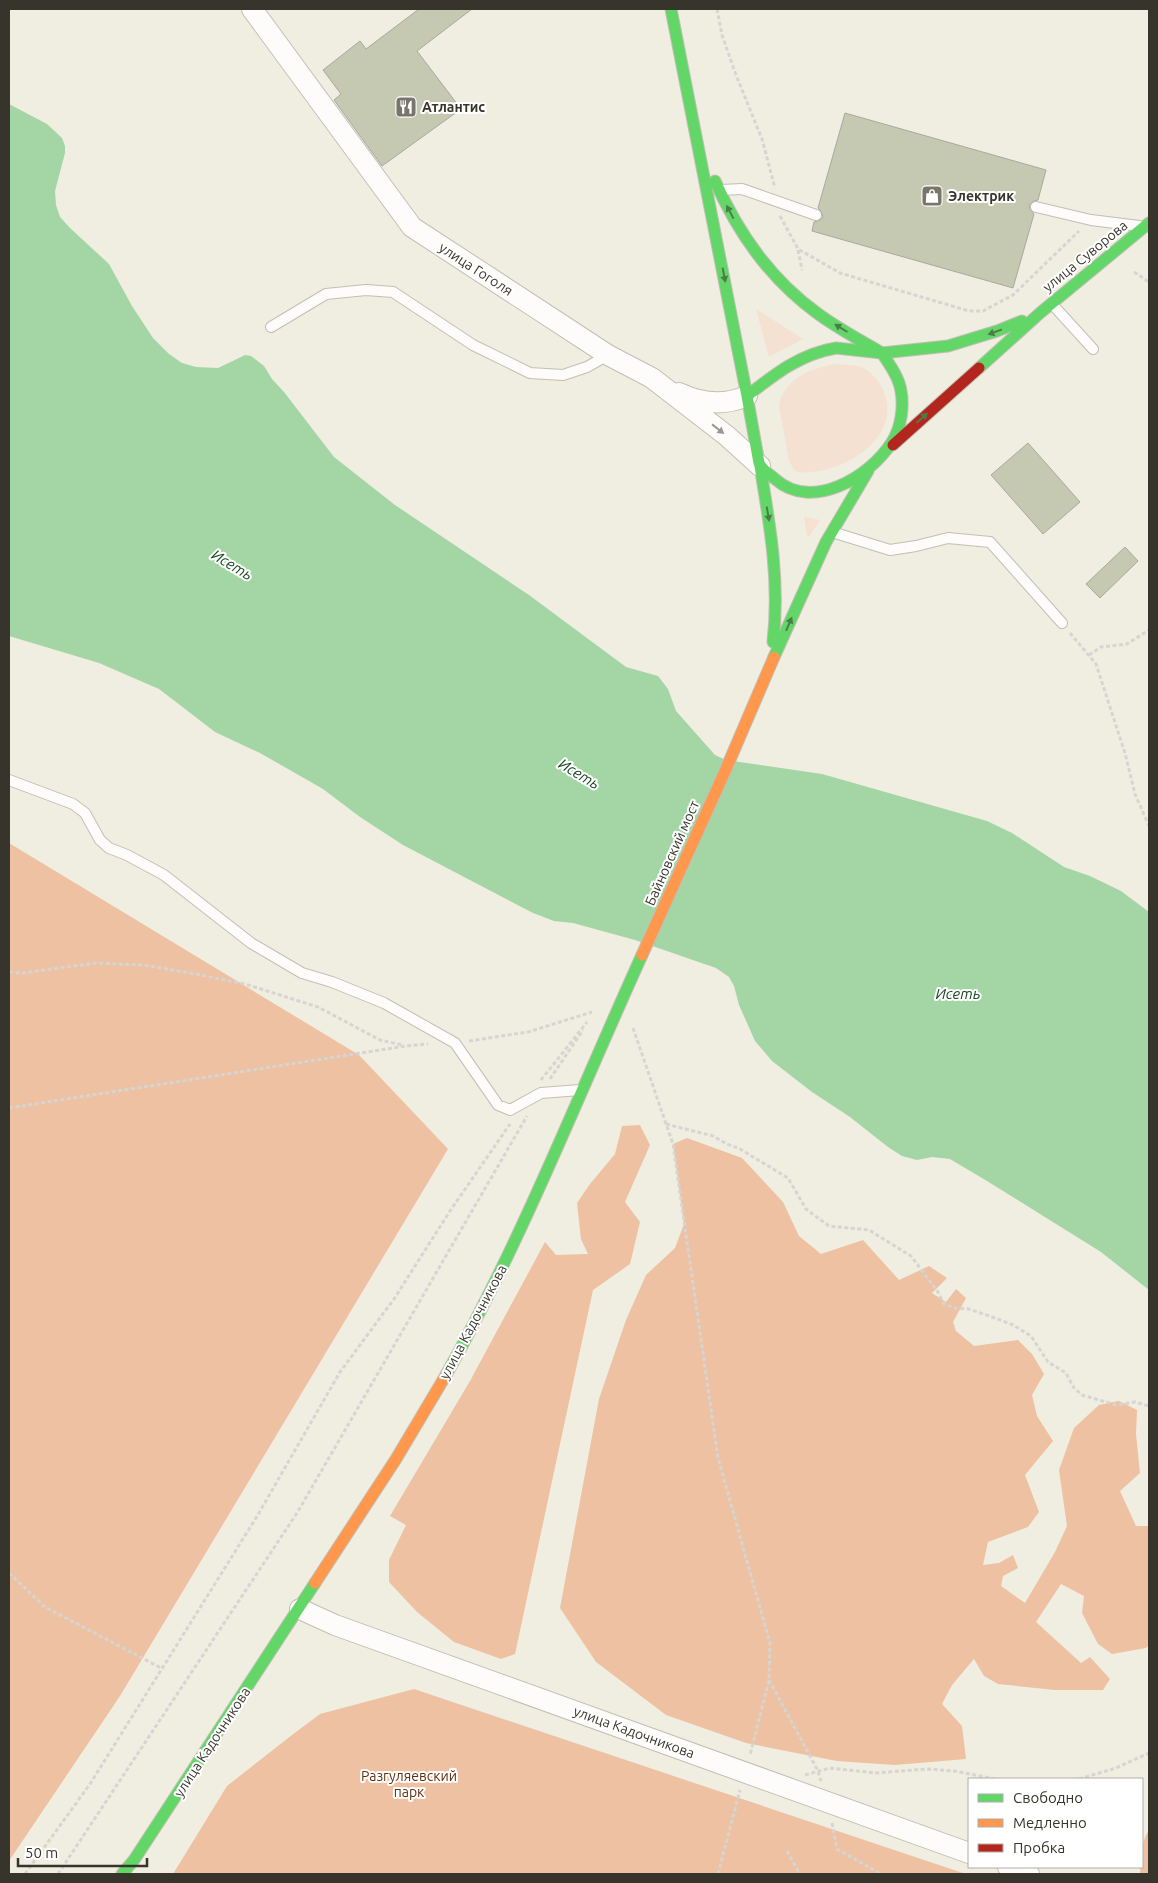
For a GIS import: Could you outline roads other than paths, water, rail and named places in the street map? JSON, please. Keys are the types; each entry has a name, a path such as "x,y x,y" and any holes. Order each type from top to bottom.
{"main road":[{"path":"671,9 747,396 772,536 777,588 776,614 772,647 755,705"},
{"path":"698,141 718,190 747,243 773,273 808,306 882,353 901,391 900,423 886,451 868,471 831,532 794,610 755,705"},
{"name":"улица Суворова","path":"886,451 1040,313 1147,225"},
{"path":"747,396 791,364 814,352 836,348 882,353 948,346 997,331 1040,313"},
{"path":"760,466 776,481 789,489 814,493 841,487 868,471"},
{"name":"Байновский мост","path":"615,1018 755,705"},
{"name":"улица Кадочникова","path":"122,1874 134,1860 300,1609 396,1459 461,1346 509,1254 615,1018"},
{"path":"126,1874 134,1860"}],"street":[{"name":"улица Гоголя","path":"252,9 412,227 608,355 652,378 732,440 760,466"},
{"path":"652,378 683,395 717,404 733,402 747,396"},
{"name":"улица Кадочникова","path":"300,1609 335,1625 968,1853"},
{"path":"1011,1868 1029,1874"}],"lane":[{"path":"718,190 742,189 816,215"},
{"path":"1036,207 1091,220 1147,225"},
{"path":"271,327 326,294 366,290 393,292 473,345 530,373 564,375 587,368 608,355"},
{"path":"1052,303 1093,348"},
{"path":"831,532 890,550 948,538 990,542 1062,623"},
{"path":"9,780 74,804 84,813 100,840 109,848 127,855 164,875 250,943 302,973 332,982 384,1003 455,1042 498,1105 510,1110 541,1093 583,1089"}],"water":[{"name":"Исеть","path":"9,104 47,124 62,138 65,153 55,191 56,205 60,217 109,264 132,306 153,338 169,354 182,363 196,367 218,368 245,355 251,356 264,366 272,379 334,457 395,505 529,595 626,667 658,676 668,689 676,711 715,755 726,760 822,774 987,821 1012,833 1064,867 1090,876 1121,891 1149,912 1149,1290 1101,1252 950,1159 932,1157 917,1160 902,1156 850,1117 812,1092 772,1061 755,1041 739,1005 734,986 729,977 716,968 635,940 573,923 554,921 533,913 403,845 360,817 323,789 260,753 215,732 159,689 99,663 9,636"}],"place":[{"name":"Атлантис","path":"406,107"},
{"name":"Электрик","path":"932,196"}],"park label":[{"name":"Разгуляевский парк","path":"409,1784"}]}
